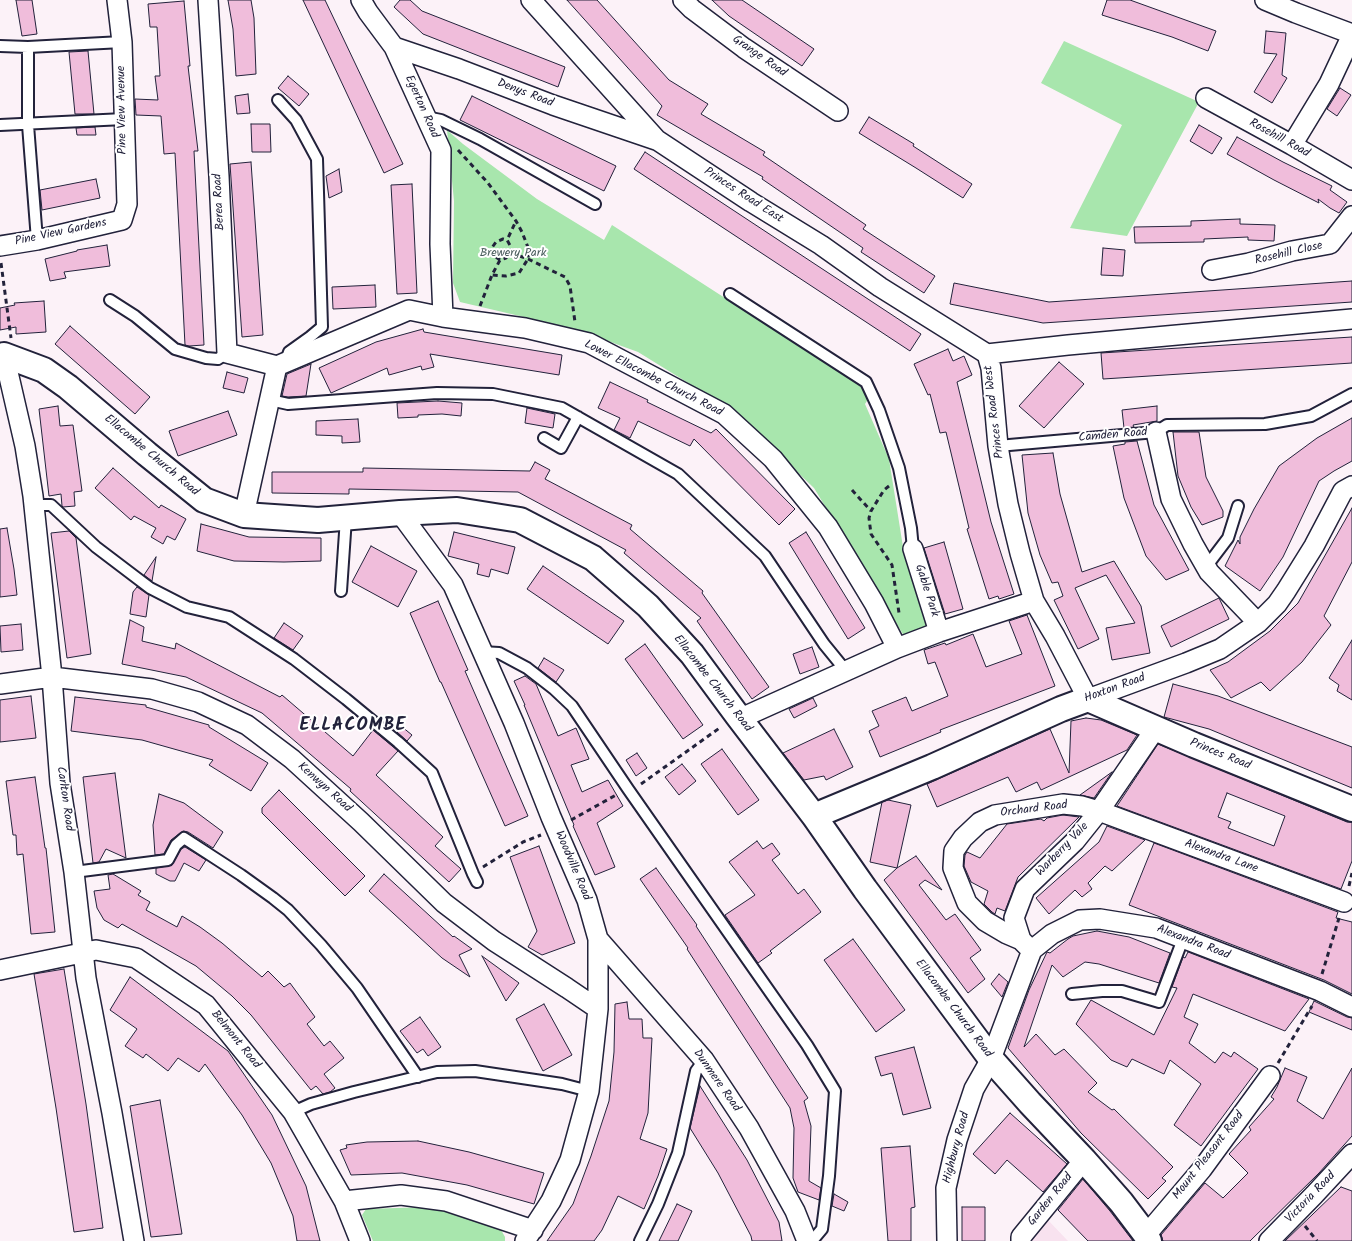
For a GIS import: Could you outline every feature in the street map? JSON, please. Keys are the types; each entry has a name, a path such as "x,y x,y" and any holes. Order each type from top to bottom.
{"street":[{"name":"Pine View Avenue","path":"117,0 122,42 126,204 122,220"},
{"name":"Berea Road","path":"208,0 227,352"},
{"name":"Egerton Road","path":"361,0 394,47 441,150 440,244 444,317"},
{"name":"Princes Road East","path":"531,0 657,140 751,202 821,245 880,287 987,354"},
{"name":"Grange Road","path":"683,0 692,9 744,48 838,111"},
{"path":"1265,0 1352,34 1329,84 1292,146"},
{"name":"Denys Road","path":"394,47 657,140"},
{"name":"Rosehill Road","path":"1206,98 1352,180"},
{"name":"Rosehill Close","path":"1212,270 1330,244 1352,216"},
{"name":"Pine View Gardens","path":"0,246 37,240 122,220"},
{"name":"Lower Ellacombe Church Road","path":"282,364 409,310 444,317 525,328 589,344 724,414 773,459 828,527 900,647"},
{"name":"Princes Road West","path":"1088,699 1055,636 1034,601 1008,504 998,446 991,368 987,354 1352,319"},
{"path":"227,352 282,364 270,400 244,515"},
{"name":"Carlton Road","path":"6,357 25,446 34,505 52,677 60,783 74,872 86,978 134,1241"},
{"name":"Ellacombe Church Road","path":"6,357 44,370 68,387 204,500 244,515 318,520 458,510 520,520 593,558 648,606 692,654 814,816 865,889 991,1060 1121,1202 1147,1238"},
{"name":"Camden Road","path":"1156,432 1172,499 1193,544 1209,572 1258,624"},
{"name":"Hoxton Road","path":"814,816 932,767 1061,709 1220,649 1258,624 1277,604 1349,491"},
{"name":"Woodville Road","path":"400,513 453,585 514,723 586,900 598,939 598,1010 589,1091 570,1160 551,1201 529,1235"},
{"name":"Gable Park","path":"913,549 939,632"},
{"path":"738,717 900,647 939,632 1034,601"},
{"name":"Kenwyn Road","path":"0,684 52,677 152,690 198,702 247,726 292,759 361,822 444,903 494,941 568,988 598,1010"},
{"name":"Princes Road","path":"1088,699 1352,809"},
{"name":"Warberry Vale","path":"1026,945 1014,918 1025,889 1075,841 1099,811 1156,728"},
{"name":"Orchard Road","path":"1026,945 984,921 967,903 953,868 954,851 963,838 980,822 995,815 1064,804 1082,806 1099,811"},
{"name":"Alexandra Lane","path":"1099,811 1344,902"},
{"name":"Alexandra Road","path":"1026,945 1080,920 1100,919 1156,928 1352,1006"},
{"name":"Dunmere Road","path":"598,939 704,1060 749,1128 795,1211 806,1241"},
{"path":"991,1060 1026,945"},
{"name":"Belmont Road","path":"0,970 96,950 136,958 206,1006 294,1112 344,1201 360,1241"},
{"name":"Highbury Road","path":"947,1241 946,1188 948,1178 974,1089 991,1060"},
{"name":"Mount Pleasant Road","path":"1147,1238 1202,1170 1270,1076"},
{"name":"Victoria Road","path":"1270,1241 1352,1154"},
{"name":"Garden Road","path":"1021,1241 1021,1237 1084,1160"},
{"path":"344,1201 401,1195 446,1201 529,1235"}],"lane":[{"path":"0,46 28,47 122,42"},
{"path":"28,47 28,125 37,240"},
{"path":"278,100 296,120 316,159 322,326 289,352 282,364"},
{"path":"426,118 441,120 480,138 595,204"},
{"path":"0,125 124,119"},
{"path":"730,294 866,382 880,410 899,468 911,528 913,549"},
{"path":"110,300 135,316 175,349 212,359 218,359 227,352"},
{"path":"270,400 288,404 437,392 493,394 562,408 678,474 765,556 824,644 846,671"},
{"path":"1156,432 1167,425 1265,424 1302,418 1311,416 1352,394"},
{"path":"544,438 561,448 578,417"},
{"name":"Camden Road","path":"998,446 1156,432"},
{"path":"34,505 51,505 96,547 150,588 186,607 229,617 294,659 398,742 432,773 475,878"},
{"path":"1206,566 1228,538 1238,506"},
{"path":"341,592 346,518"},
{"path":"482,652 499,653 527,668 572,706 807,1045 835,1091 829,1176 822,1230 812,1241"},
{"path":"74,872 168,860 176,844 184,838 241,875 288,910 321,945 357,988 418,1077"},
{"path":"1072,994 1122,990 1159,1002 1183,939"},
{"path":"640,1241 658,1204 678,1153 696,1071 704,1060"},
{"path":"294,1112 311,1104 437,1072 475,1071 562,1084 589,1091"}],"path":[{"path":"434,136 458,150 488,183 516,221 528,250 528,259 519,273 506,276 492,275"},
{"path":"507,240 516,221"},
{"path":"500,260 493,254 491,249 496,242 503,239 507,240"},
{"path":"476,321 492,275 500,260 506,258 511,253 511,246 507,240"},
{"path":"511,253 565,277 570,286 575,329 574,340"},
{"path":"0,254 6,357"},
{"path":"900,647 898,603 892,565 871,534 869,518 871,510 884,490 901,478"},
{"path":"852,490 871,510"},
{"path":"475,878 523,842 556,828 629,790 738,717"},
{"path":"1270,1076 1320,992 1321,979 1352,873"}],"shaded area":[{"path":"1047,1219 1068,1241 1029,1241"}],"green space":[{"path":"1064,41 1199,102 1127,236 1070,228 1122,125 1041,83"},
{"name":"Brewery Park","path":"447,130 537,199 604,240 612,225 872,393 865,404 889,459 903,547 928,627 904,636 814,488 732,410 638,352 575,329 460,302 453,283 454,201"},
{"path":"428,1207 485,1222 500,1228 505,1241 373,1241 362,1215 366,1209"}],"building":[{"path":"16,0 32,0 37,34 22,36"},
{"path":"228,0 251,0 254,18 256,74 236,76 233,29"},
{"path":"303,0 325,0 403,164 384,173"},
{"path":"400,0 410,0 422,11 565,67 558,87 423,34 394,7"},
{"path":"567,0 597,0 669,80 708,104 701,114 765,152 763,155 866,225 863,229 935,276 924,293 861,252 863,248 762,179 763,177 657,115 662,106"},
{"path":"712,0 742,0 814,49 802,66 729,16"},
{"path":"1107,0 1130,0 1216,31 1208,51 1172,37 1102,15"},
{"path":"184,1 190,66 188,66 198,151 194,151 204,345 189,346 185,345 175,153 164,154 161,116 136,115 135,99 158,100 155,76 160,76 157,27 150,27 148,4"},
{"path":"1266,31 1286,33 1282,75 1287,78 1272,103 1254,92 1277,54 1264,53"},
{"path":"88,51 94,114 75,114 69,52"},
{"path":"288,76 309,94 299,106 278,88"},
{"path":"1340,88 1351,95 1337,116 1327,109"},
{"path":"248,94 250,113 237,114 235,96"},
{"path":"472,96 616,166 604,191 460,120"},
{"path":"869,117 914,144 913,146 972,184 963,198 859,133"},
{"path":"251,124 270,124 271,152 252,152"},
{"path":"1199,125 1222,138 1212,154 1190,141"},
{"path":"95,127 96,135 77,135 76,128"},
{"path":"1237,137 1332,186 1330,190 1347,202 1339,213 1318,199 1319,203 1227,154"},
{"path":"645,152 921,334 910,351 634,169"},
{"path":"251,162 263,335 242,337 230,164"},
{"path":"339,169 342,192 329,198 326,176"},
{"path":"96,179 100,198 42,210 40,190"},
{"path":"412,184 417,293 397,294 391,185"},
{"path":"1240,219 1240,224 1275,225 1274,241 1248,240 1248,237 1204,239 1204,242 1135,243 1134,227 1191,226 1191,221"},
{"path":"107,245 110,266 64,272 66,278 50,281 45,259 77,250"},
{"path":"1103,248 1125,250 1123,276 1101,275"},
{"path":"1352,281 1352,302 1043,323 950,304 954,283 1049,302"},
{"path":"375,285 376,307 333,309 332,287"},
{"path":"44,301 46,332 16,334 16,327 0,330 0,308 15,305 14,303"},
{"path":"70,326 150,397 135,414 55,344"},
{"path":"423,329 424,332 562,355 559,375 430,354 434,367 422,370 421,366 389,375 387,368 331,393 319,368 376,342"},
{"path":"1352,337 1352,363 1103,379 1101,353"},
{"path":"948,349 953,361 964,356 972,375 957,382 991,522 1014,594 999,599 998,596 989,599 967,529 969,528 946,432 940,433 930,394 928,395 914,364"},
{"path":"1059,362 1084,384 1044,428 1019,406"},
{"path":"311,364 306,396 282,396 287,374"},
{"path":"227,372 248,378 244,393 223,388"},
{"path":"610,382 711,433 716,429 795,509 779,525 694,439 690,446 638,421 630,438 614,430 620,418 598,408"},
{"path":"438,401 462,403 461,416 442,414 398,418 397,403"},
{"path":"58,406 60,426 73,425 82,491 74,492 75,506 63,507 61,494 49,496 39,409"},
{"path":"1157,406 1157,421 1124,428 1122,410"},
{"path":"527,408 555,414 553,428 525,423"},
{"path":"228,411 237,435 178,456 169,431"},
{"path":"1352,418 1352,461 1319,481 1283,557 1260,591 1225,566 1238,540 1240,544 1240,537 1254,509 1279,466 1317,438"},
{"path":"358,419 360,442 342,443 342,436 316,435 316,421"},
{"path":"1173,432 1199,432 1206,477 1223,511 1223,517 1202,525 1191,507 1178,476"},
{"path":"1137,441 1154,505 1189,570 1166,580 1146,556 1124,498 1113,446"},
{"path":"1053,453 1060,494 1082,572 1114,561 1141,606 1150,653 1112,660 1106,628 1135,623 1106,575 1075,588 1099,639 1078,649 1054,600 1063,596 1058,582 1052,583 1040,555 1028,513 1022,455"},
{"path":"535,462 550,470 545,479 632,525 630,529 703,591 702,593 769,687 752,699 697,621 701,618 624,553 626,550 518,492 349,489 349,494 272,493 272,472 363,472 363,468 530,471"},
{"path":"113,468 159,508 161,505 186,519 175,540 167,536 163,544 151,537 156,528 134,516 131,520 95,488"},
{"path":"1352,508 1352,562 1324,616 1331,625 1302,662 1270,691 1261,682 1231,698 1210,670 1228,662 1270,631 1298,603"},
{"path":"201,524 249,537 321,538 321,561 234,561 197,551"},
{"path":"7,528 17,595 0,597 0,529"},
{"path":"69,531 76,538 91,654 67,658 51,533"},
{"path":"454,532 515,547 508,574 491,569 489,577 477,574 479,564 448,556"},
{"path":"806,532 865,628 848,639 789,543"},
{"path":"944,542 963,609 945,614 924,548"},
{"path":"371,546 417,571 398,607 352,582"},
{"path":"156,557 152,581 144,575"},
{"path":"543,566 624,621 608,644 527,589"},
{"path":"137,587 149,595 146,617 130,614 133,592"},
{"path":"1219,598 1229,619 1171,647 1161,626"},
{"path":"438,601 468,670 465,671 528,816 505,826 410,613"},
{"path":"1027,615 1055,686 940,730 941,732 880,757 869,731 879,726 872,711 906,697 912,711 948,696 935,662 928,664 924,650 945,643 946,645 973,634 986,667 1022,654 1009,621"},
{"path":"130,620 144,627 142,641 175,649 176,643 280,697 282,695 353,756 373,730 398,751 376,775 443,837 435,846 461,869 449,882 350,791 351,789 262,713 186,677 122,664"},
{"path":"284,623 303,636 293,650 274,638"},
{"path":"21,624 23,650 1,652 0,626"},
{"path":"1352,640 1352,700 1337,691 1339,685 1329,678"},
{"path":"645,644 703,725 683,739 625,659"},
{"path":"812,647 819,667 800,674 793,654"},
{"path":"544,658 564,670 556,682 538,668"},
{"path":"525,676 536,684 558,736 576,728 589,759 571,765 582,792 608,780 623,806 597,823 615,867 595,875 514,681"},
{"path":"1173,684 1218,696 1352,747 1352,788 1209,729 1164,717"},
{"path":"31,696 36,738 0,742 0,700"},
{"path":"75,697 146,705 146,707 209,725 209,727 268,763 251,791 209,765 213,760 142,740 71,731"},
{"path":"813,698 817,706 794,718 789,709"},
{"path":"1086,718 1101,720 1137,735 1127,750 1041,790 1037,782 1016,792 1008,777 937,807 927,784 1050,729 1069,773 1071,721"},
{"path":"401,726 412,735 407,741 397,732"},
{"path":"834,729 853,767 826,780 824,776 804,780 783,753"},
{"path":"1158,744 1347,822 1352,822 1352,861 1341,889 1117,806","holes":["1227,793 1285,816 1274,846 1228,828 1231,822 1218,817"]},
{"path":"722,749 759,800 738,815 701,764"},
{"path":"637,753 647,768 636,776 626,760"},
{"path":"682,764 696,781 679,795 665,777"},
{"path":"1112,772 1094,798 1080,795"},
{"path":"115,773 126,858 106,849 99,862 93,863 83,777"},
{"path":"35,777 46,848 55,932 31,934 23,854 17,855 16,835 13,835 6,781"},
{"path":"279,790 365,876 345,896 262,813 262,808"},
{"path":"159,794 184,803 223,832 213,848 188,832 183,831 171,840 164,854 155,855 153,825"},
{"path":"888,800 911,805 897,868 870,862 882,802"},
{"path":"1063,815 1079,817 1018,877 1005,911 997,908 995,914 992,912 984,904 988,891 971,882 964,866 967,852 980,858 1007,824 1041,819 1044,821 1047,818"},
{"path":"1107,826 1145,840 1112,871 1105,866 1088,883 1092,889 1082,897 1075,890 1049,914 1036,898 1099,842"},
{"path":"757,841 763,849 772,843 780,854 772,860 798,894 804,889 821,912 770,951 772,953 758,963 725,915 755,895 729,862"},
{"path":"1154,843 1338,912 1336,918 1352,922 1352,994 1324,980 1129,905"},
{"path":"539,846 575,943 542,955 528,947 537,931 510,857"},
{"path":"185,847 206,860 199,871 184,863 175,881 170,881 156,874 156,868 172,865 181,849"},
{"path":"916,856 942,890 925,880 919,885 946,920 955,914 981,950 970,958 985,979 968,993 884,880 897,868"},
{"path":"656,868 697,925 808,1098 804,1101 811,1126 809,1181 821,1188 819,1200 798,1192 793,1178 794,1128 790,1108 688,948 640,879"},
{"path":"113,874 141,891 138,895 150,902 146,910 177,927 182,916 222,943 262,977 268,971 284,987 290,983 315,1017 307,1024 324,1046 330,1041 344,1058 324,1074 335,1088 323,1094 316,1086 311,1090 251,1015 232,996 196,966 122,924 118,928 104,920 97,908 94,891 110,889 108,875"},
{"path":"384,874 453,937 472,949 459,955 470,977 442,958 369,891"},
{"path":"1097,931 1129,937 1170,953 1159,983 1099,964 1085,962 1063,977 1052,965 1024,1047 1036,1034 1055,1055 1064,1049 1097,1083 1088,1092 1112,1110 1114,1109 1173,1167 1162,1178 1166,1181 1148,1199 1081,1133 1008,1048 1029,990 1047,952 1050,953 1073,936"},
{"path":"853,939 905,1010 876,1032 824,960"},
{"path":"1188,952 1309,999 1285,1031 1193,994 1184,1017 1198,1024 1189,1043 1215,1063 1223,1052 1231,1057 1234,1052 1258,1069 1201,1146 1174,1125 1201,1084 1170,1060 1164,1074 1132,1059 1127,1067 1111,1060 1076,1024 1091,1000 1154,1035 1177,988 1172,987 1183,957 1185,958"},
{"path":"482,956 519,983 506,1001"},
{"path":"64,969 86,1104 103,1228 74,1232 34,974"},
{"path":"999,974 1008,982 1002,997 991,984"},
{"path":"130,977 228,1051 272,1115 306,1186 320,1241 297,1241 293,1216 271,1163 242,1115 205,1064 199,1072 178,1058 168,1071 146,1054 143,1058 125,1046 137,1029 110,1010"},
{"path":"1314,1001 1352,1018 1352,1030 1309,1012"},
{"path":"627,1002 629,1019 642,1019 643,1038 652,1038 648,1113 640,1139 667,1149 658,1176 644,1209 618,1196 602,1230 594,1241 547,1241 573,1204 591,1156 609,1101 614,1052 615,1004"},
{"path":"544,1004 572,1055 543,1071 516,1019"},
{"path":"420,1017 441,1047 428,1056 423,1049 417,1053 400,1031"},
{"path":"914,1047 931,1108 903,1115 892,1073 881,1076 875,1057"},
{"path":"1285,1068 1307,1077 1297,1101 1323,1119 1352,1068 1352,1136 1319,1173 1250,1241 1163,1241 1161,1235 1205,1183 1223,1198 1248,1173 1229,1154 1251,1130 1249,1127 1274,1099 1271,1097"},
{"path":"700,1086 747,1160 779,1222 782,1241 752,1241 718,1173 690,1128"},
{"path":"160,1100 182,1234 151,1237 130,1106"},
{"path":"1010,1113 1067,1164 1043,1192 1007,1160 995,1174 973,1154"},
{"path":"418,1141 469,1152 544,1173 534,1204 467,1185 402,1173 351,1175 340,1150 347,1148 346,1145 367,1142"},
{"path":"910,1146 915,1207 911,1208 911,1241 888,1241 881,1148"},
{"path":"1083,1179 1133,1241 1088,1241 1058,1210"},
{"path":"1341,1187 1352,1191 1352,1241 1285,1241"},
{"path":"834,1194 848,1202 844,1211 832,1206"},
{"path":"677,1204 692,1211 678,1241 659,1241"},
{"path":"962,1207 985,1207 985,1241 962,1241"}],"district":[{"name":"ELLACOMBE","path":"353,727"}]}
